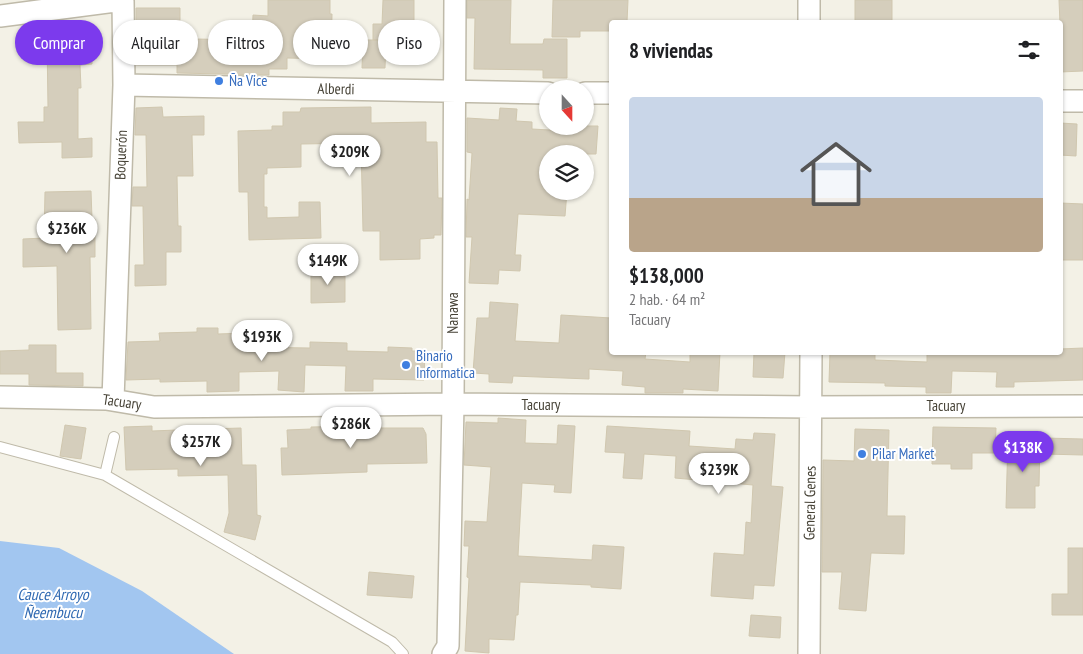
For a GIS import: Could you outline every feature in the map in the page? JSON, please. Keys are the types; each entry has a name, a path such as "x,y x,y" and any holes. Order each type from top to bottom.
{"street":[{"path":"0,16 123,0"},
{"name":"Boquerón","path":"113,400 124,86 123,0"},
{"name":"Nanawa","path":"443,654 448,646 453,404 455,0"},
{"path":"809,0 810,20"},
{"name":"Alberdi","path":"124,86 539,93"},
{"path":"594,93 609,93"},
{"path":"1063,101 1083,101"},
{"name":"General Genes","path":"808,654 811,355"},
{"name":"Tacuary","path":"0,396 113,400 154,407 453,404 811,407 1083,406"}],"lane":[{"path":"105,475 114,437"},
{"path":"0,447 105,475 392,642 403,654"}],"water":[{"name":"Cauce Arroyo Ñeembucu","path":"0,541 59,548 142,591 234,654 0,654"}],"building":[{"path":"268,0 330,0 330,14 332,14 332,20 293,20 293,58 287,58 287,69 269,69 269,75 177,73 177,65 198,65 198,39 208,39 208,65 283,65 283,20 253,20 253,15 268,16"},
{"path":"383,0 414,0 414,20 382,20"},
{"path":"467,0 511,0 510,44 543,44 544,39 567,39 567,78 543,78 543,70 474,69 475,18 467,18"},
{"path":"553,0 628,0 627,20 609,20 609,31 580,31 580,37 552,37"},
{"path":"855,0 892,0 892,20 855,20"},
{"path":"1059,0 1083,0 1083,71 1063,72 1063,20 1060,20"},
{"path":"136,8 180,8 180,20 136,20"},
{"path":"373,24 378,24 378,40 373,40"},
{"path":"368,40 378,40 378,65 385,65 385,68 362,68 362,65 368,65"},
{"path":"47,65 80,65 81,88 78,88 78,139 92,138 92,157 62,158 62,142 19,143 18,122 44,122 44,107 48,107"},
{"path":"162,107 163,117 204,116 204,135 192,135 193,176 177,176 178,226 181,226 181,252 166,252 166,285 135,286 135,265 144,265 143,206 132,206 133,187 147,187 146,135 135,135 136,108"},
{"path":"371,107 371,123 426,122 426,142 437,142 438,198 442,198 441,235 434,235 434,238 420,239 420,259 380,260 380,231 363,231 361,143 301,144 301,167 267,168 267,174 264,174 264,207 267,207 267,218 299,217 299,202 320,202 321,238 249,240 248,192 239,192 238,131 272,130 272,126 283,126 283,112 300,112 301,108"},
{"path":"500,108 517,109 516,121 532,122 532,129 539,129 539,135 594,135 594,126 598,126 596,154 594,154 594,145 539,145 539,200 566,200 565,216 518,214 515,255 521,255 520,271 499,270 498,284 469,283 472,237 466,237 467,199 469,200 472,153 467,152 467,118 499,120"},
{"path":"1063,123 1077,124 1076,156 1063,155"},
{"path":"91,191 92,219 95,219 95,257 90,257 91,329 58,330 57,266 23,267 23,239 44,238 45,192"},
{"path":"1063,203 1083,204 1083,260 1063,260"},
{"path":"345,269 345,302 311,303 311,270"},
{"path":"490,302 518,304 515,341 559,343 561,315 609,318 609,355 646,355 645,359 690,362 690,355 720,355 718,391 683,389 683,393 645,393 645,387 622,385 623,371 589,369 589,379 513,376 512,383 489,382 489,374 473,373 477,318 489,318"},
{"path":"197,328 218,328 218,334 245,333 245,347 310,348 310,342 347,343 347,351 388,352 388,347 412,348 412,351 425,351 424,380 373,379 373,391 345,391 346,366 305,365 304,392 278,390 279,371 239,372 239,391 207,392 207,381 160,382 160,379 126,380 128,342 160,341 159,333 197,332"},
{"path":"29,345 56,345 56,373 83,373 83,386 29,385 29,374 0,374 0,351 29,350"},
{"path":"1083,348 1083,380 1014,382 1014,387 996,387 997,372 952,371 951,393 926,393 926,387 885,386 885,383 829,382 830,355 875,355 875,360 927,362 927,355 1063,355 1063,349"},
{"path":"754,355 785,355 783,378 753,377"},
{"path":"498,418 526,420 525,443 557,444 558,425 575,426 571,493 554,492 555,485 522,483 518,556 592,560 593,545 624,547 621,589 591,587 591,585 520,582 514,640 489,639 489,653 465,651 469,546 464,546 465,521 487,522 491,467 464,465 466,422 498,423"},
{"path":"65,425 86,428 81,459 60,456"},
{"path":"152,426 152,431 177,430 177,444 209,443 209,429 241,428 242,465 256,465 257,515 261,516 255,540 224,532 229,513 228,475 178,476 178,469 126,470 124,427"},
{"path":"366,426 366,428 423,428 426,434 427,463 367,464 367,472 282,475 281,448 288,448 287,430 311,429 311,427"},
{"path":"607,426 690,431 689,446 735,449 736,439 753,440 754,433 775,434 771,486 783,487 774,586 754,585 753,599 711,596 714,553 744,555 746,522 751,523 753,485 675,478 676,456 644,454 642,479 623,478 625,453 605,452"},
{"path":"933,427 996,428 995,453 972,453 972,469 951,469 951,464 932,464"},
{"path":"855,429 889,430 887,516 905,516 904,554 871,553 866,611 839,609 842,572 822,572 823,460 854,461"},
{"path":"1044,438 1083,439 1083,455 1044,454"},
{"path":"1008,439 1040,439 1039,486 1035,486 1035,508 1006,508"},
{"path":"1068,548 1083,548 1083,615 1052,615 1052,594 1068,594"},
{"path":"369,572 414,576 412,598 367,595"},
{"path":"751,615 781,617 780,638 749,636"}],"place":[{"name":"Ña Vice","path":"219,81"},
{"name":"Binario Informatica","path":"406,365"},
{"name":"Pilar Market","path":"862,454"}]}
